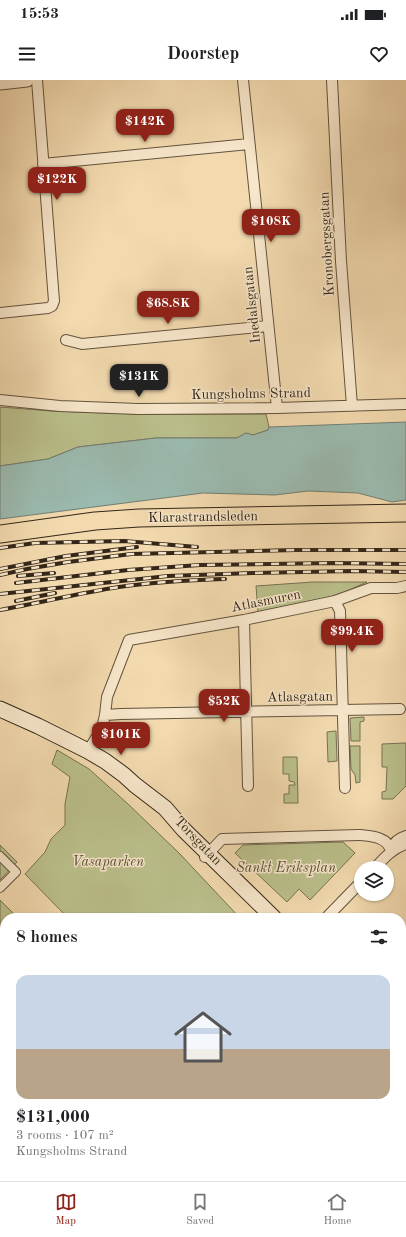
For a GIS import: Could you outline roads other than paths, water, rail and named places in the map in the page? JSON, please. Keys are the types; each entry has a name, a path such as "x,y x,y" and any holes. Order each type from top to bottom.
{"highway":[{"name":"Klarastrandsleden","path":"0,534 95,521 139,518 406,513"},
{"name":"Klarastrandsleden","path":"0,539 96,527 140,524 406,518"}],"main road":[{"name":"Torsgatan","path":"0,709 88,751 114,768 135,785 159,814 207,855 269,913"},
{"name":"Torsgatan","path":"207,855 260,913"}],"street":[{"path":"0,83 27,80"},
{"path":"0,313 48,308 52,306 54,301 37,80"},
{"name":"Inedalsgatan","path":"244,80 249,144 277,408"},
{"name":"Kronobergsgatan","path":"332,80 341,261 352,406"},
{"path":"43,164 249,144"},
{"path":"66,340 82,344 268,326"},
{"name":"Kungsholms Strand","path":"0,400 60,406 138,409 277,408 406,404"},
{"name":"Atlasmuren","path":"105,716 107,697 129,640 244,620 335,601 371,588 397,588 406,586"},
{"path":"335,601 340,611 345,788"},
{"path":"244,620 245,712 248,786"},
{"name":"Atlasgatan","path":"105,716 121,714 400,709"},
{"path":"88,751 102,728 105,716"},
{"path":"207,855 222,839 359,835 371,836 385,841 391,852"},
{"path":"391,852 393,844 406,836"},
{"path":"382,861 391,852 406,844"},
{"path":"0,856 16,872 0,888"},
{"path":"331,913 354,889"}],"water":[{"path":"406,422 406,500 392,502 358,493 308,491 275,495 203,493 0,519 0,466 48,459 78,447 156,438 237,438 246,433 253,435 268,430 269,427"}],"railway":[{"path":"0,548 35,543 124,541 197,547"},
{"path":"0,569 66,556 137,547"},
{"path":"0,575 68,562 131,554 296,550 406,550"},
{"path":"16,583 128,570 200,565 333,563 406,564"},
{"path":"0,594 168,576 352,571 406,572"},
{"path":"18,576 54,573"},
{"path":"0,610 119,587 225,579"},
{"path":"16,601 55,593"}],"park label":[{"name":"Vasaparken","path":"108,862"},
{"name":"Sankt Eriksplan","path":"286,868"}]}
